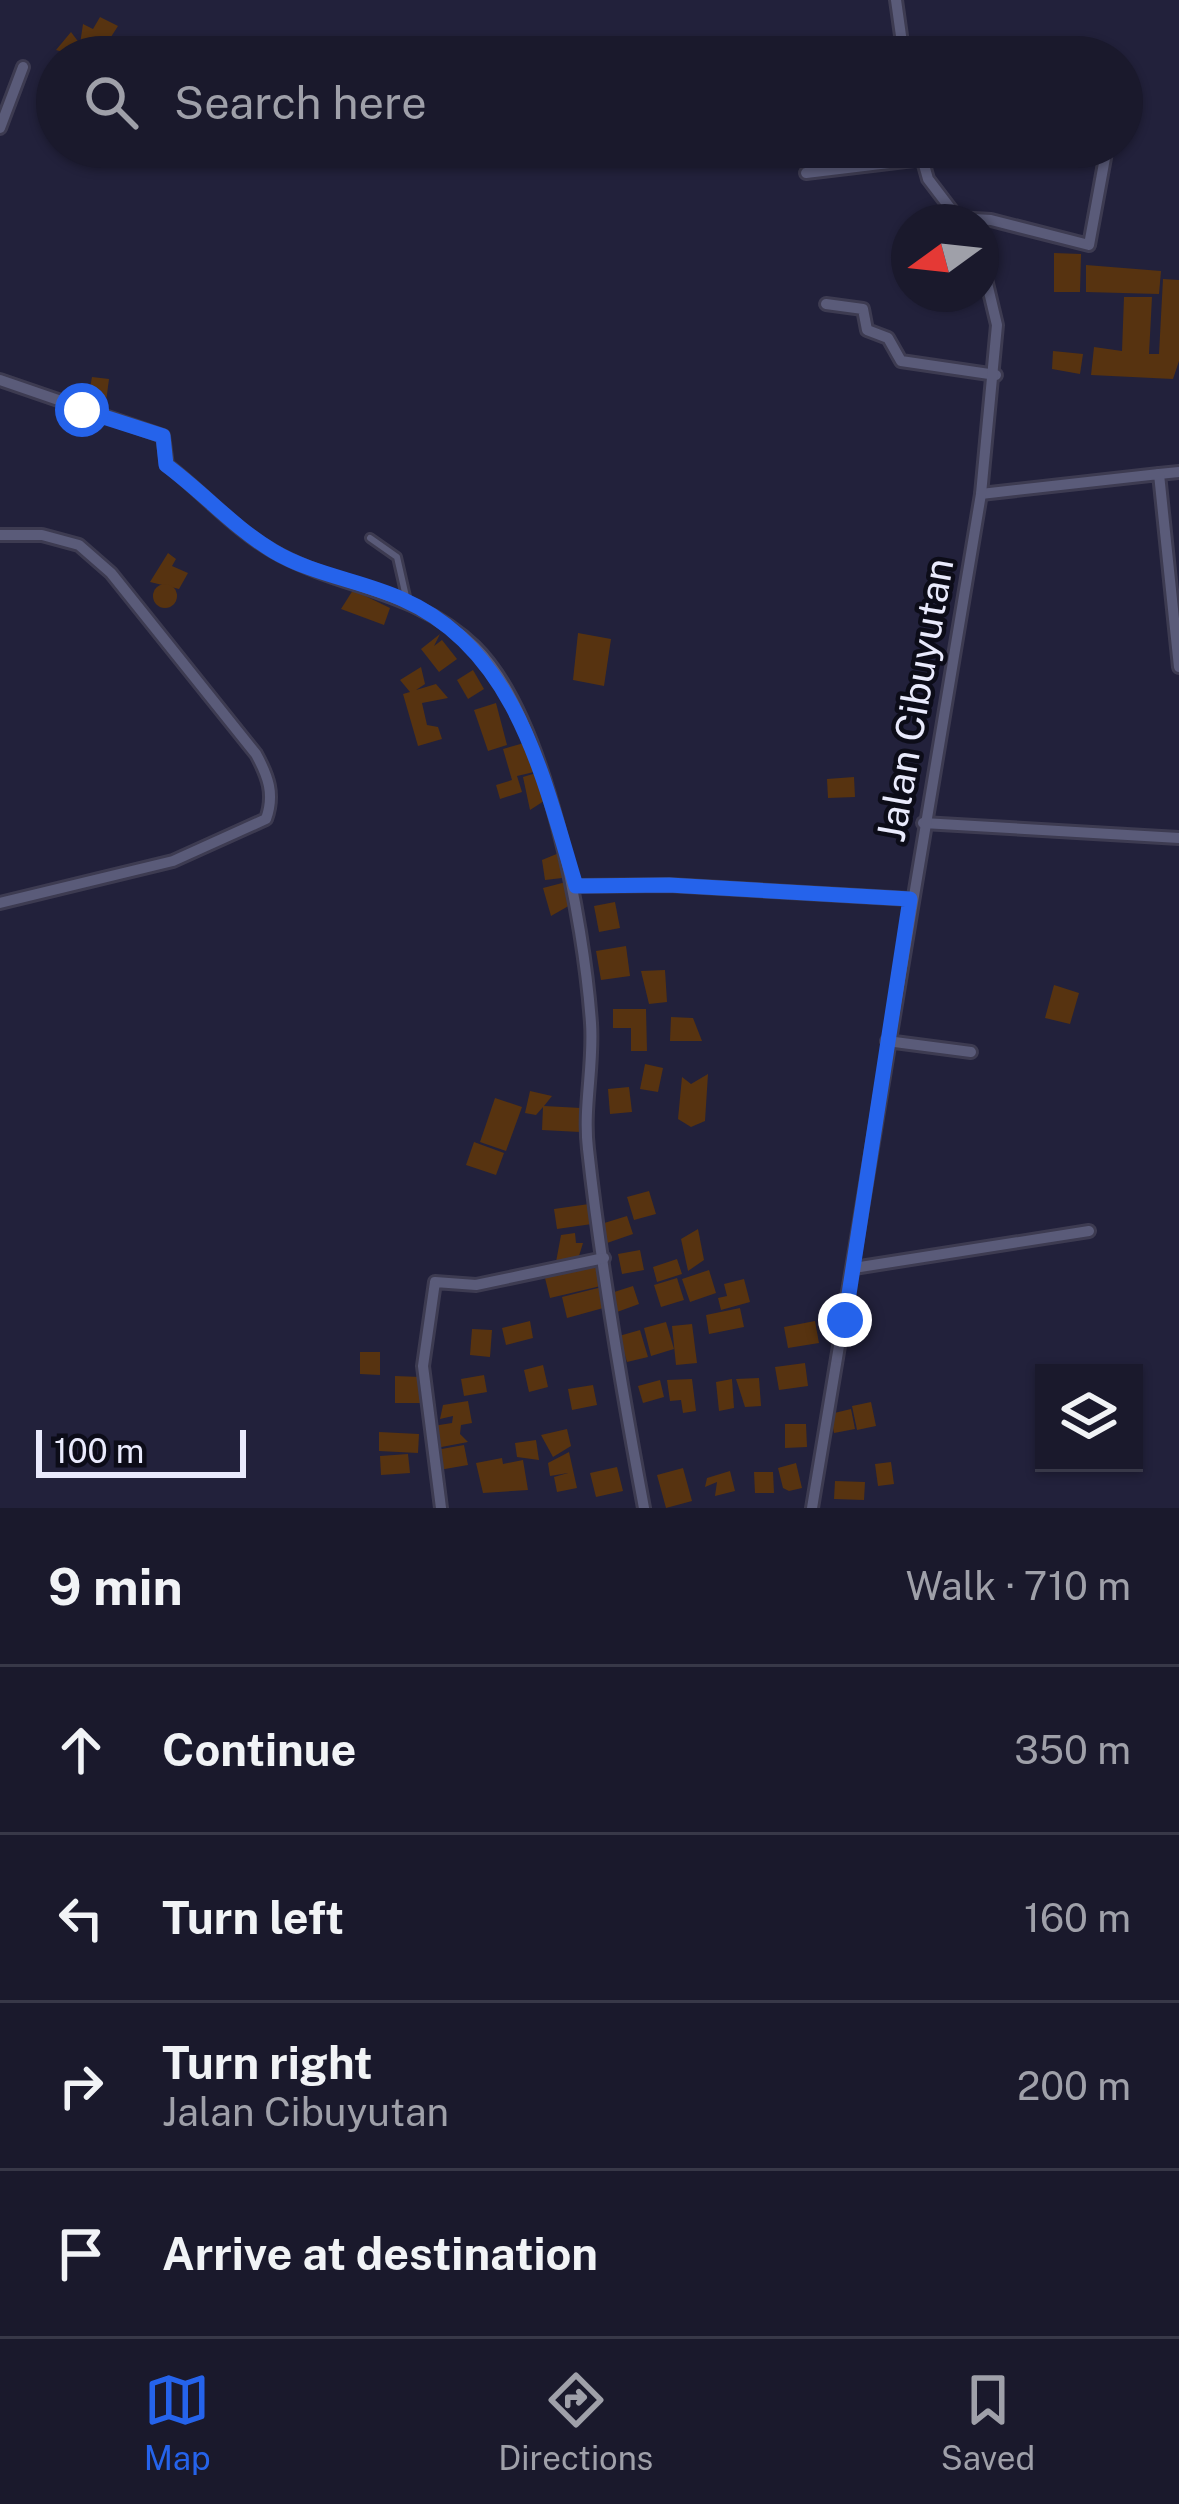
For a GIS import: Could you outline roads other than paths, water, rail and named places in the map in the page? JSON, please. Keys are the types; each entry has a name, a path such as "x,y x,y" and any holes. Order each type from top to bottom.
{"street":[{"path":"896,0 901,36"},
{"path":"0,128 23,68"},
{"path":"806,173 834,168"},
{"path":"926,168 944,204"},
{"path":"999,222 1089,245 1103,168"},
{"path":"826,304 863,309 867,330 888,338 901,361 996,375"},
{"name":"Jalan Cibuyutan","path":"812,1508 922,823 981,494 996,375 994,312"},
{"path":"0,380 162,436 166,465 247,534 307,568 407,601 466,638 493,667 529,748 576,886 592,1027 587,1146 644,1508"},
{"path":"981,494 1179,472"},
{"path":"1160,474 1179,667"},
{"path":"0,536 42,535 79,545 111,573 256,754 269,778 271,794 266,819 216,845 0,903"},
{"path":"922,823 994,823 1179,838"},
{"path":"576,886 669,885 910,899"},
{"path":"887,1041 971,1052"},
{"path":"854,1268 1089,1231"},
{"path":"441,1508 423,1366 435,1282 476,1286 604,1258"}],"lane":[{"path":"370,538 397,557 407,601"}]}
